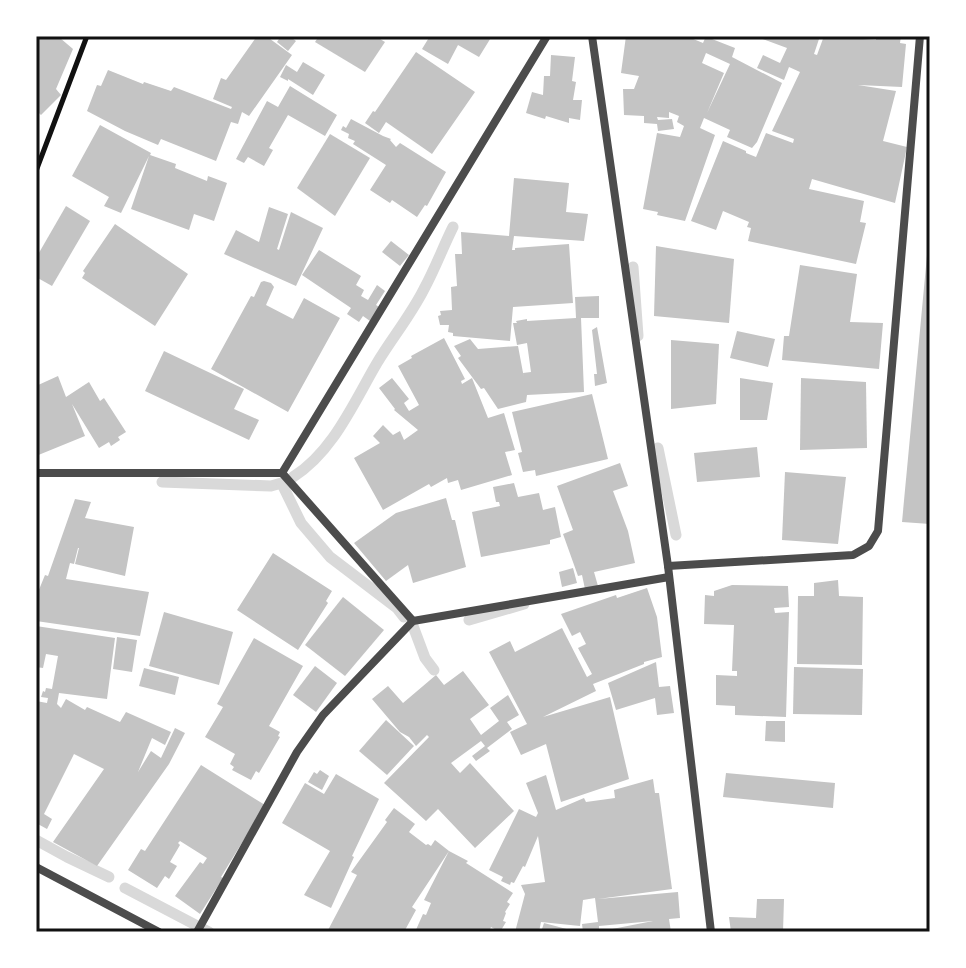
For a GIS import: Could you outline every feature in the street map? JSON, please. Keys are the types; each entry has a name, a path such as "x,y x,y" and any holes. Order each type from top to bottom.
{"street":[{"path":"282,473 547,36"},
{"path":"592,36 668,566 711,932"},
{"path":"668,566 853,555 869,546 878,531 920,36"},
{"path":"36,473 282,473 413,621"},
{"path":"197,932 297,752 323,715 413,621 669,577"},
{"path":"36,867 159,932"}],"path":[{"path":"36,171 87,36"}],"building":[{"path":"36,36 61,36 73,49 56,89 61,95 41,115 36,110"},
{"path":"257,36 266,36 292,55 249,116 242,112 238,124 231,122 216,161 161,139 158,145 87,111 97,85 101,86 108,70 143,84 171,91 174,87 231,109 213,99 221,78 226,80"},
{"path":"281,36 289,36 296,41 288,51 277,42"},
{"path":"319,36 375,36 385,42 365,72 315,42"},
{"path":"430,36 492,36 479,57 458,45 448,64 422,49"},
{"path":"626,36 686,36 703,43 706,36 735,48 732,57 782,83 752,148 727,137 730,130 704,118 700,128 715,135 685,221 643,209 657,133 680,137 684,126 677,122 679,116 669,112 669,118 657,117 658,120 672,119 674,129 658,131 657,124 644,123 644,116 624,115 623,89 634,89 639,76 621,73","holes":["706,53 730,64 707,113 724,73 702,63"]},
{"path":"755,36 820,36 814,54 817,55 824,36 876,40 876,36 901,36 900,43 906,44 902,87 858,85 896,91 883,141 907,147 895,203 812,179 809,189 864,201 860,222 866,223 856,264 748,241 749,222 723,211 716,230 691,221 723,141 756,157 766,133 793,143 794,139 772,131 800,72 789,67 784,80 757,68 763,55 780,63 787,48"},
{"path":"416,52 475,92 432,154 386,122 379,133 365,123"},
{"path":"551,55 575,57 573,100 582,100 580,120 569,118 569,123 526,113 532,92 543,95 544,76 550,76"},
{"path":"303,62 325,75 313,95 280,77 286,65 297,72"},
{"path":"290,86 337,115 325,136 288,115 269,148 273,150 264,166 248,157 244,163 236,159 267,101 278,107"},
{"path":"351,119 391,139 396,147 400,143 446,172 427,206 417,217 370,190 386,165 353,144 355,141 348,138 349,134 341,130"},
{"path":"100,125 150,155 176,164 175,168 207,181 208,176 227,183 214,221 194,214 189,230 131,209 149,156 121,213 104,206 109,197 72,176"},
{"path":"330,134 370,158 335,216 297,188"},
{"path":"514,178 569,183 566,212 588,214 584,241 514,236 512,250 569,244 573,303 513,307 510,341 453,336 448,332 449,325 440,325 438,316 441,315 440,311 452,310 451,287 457,286 455,254 462,254 461,232 509,236"},
{"path":"66,206 90,221 52,286 36,277 36,258"},
{"path":"269,207 288,214 279,250 291,212 323,228 296,286 224,254 236,230 259,242"},
{"path":"115,224 188,274 155,326 82,278 83,271"},
{"path":"391,241 409,255 400,266 382,252"},
{"path":"930,245 930,524 902,522"},
{"path":"656,246 734,259 729,323 654,316"},
{"path":"319,250 361,276 356,285 364,290 361,296 368,300 377,285 385,291 370,321 363,316 359,322 347,314 351,308 302,275"},
{"path":"800,265 857,274 850,322 883,323 879,369 782,360 784,336 789,336"},
{"path":"264,281 274,287 266,305 293,319 304,298 340,318 288,412 211,369 251,296 254,297"},
{"path":"599,296 599,318 581,318 584,392 527,395 526,402 498,409 458,358 461,356 454,346 470,339 478,349 518,346 523,373 531,372 527,343 517,345 513,323 527,319 576,318 575,297"},
{"path":"597,327 607,383 595,386 594,374 597,374 592,330"},
{"path":"737,331 775,339 768,367 730,358"},
{"path":"444,338 465,379 461,381 462,384 472,378 488,418 504,413 515,450 505,452 512,475 461,490 458,480 448,483 447,478 431,487 429,484 383,510 354,458 380,443 373,436 383,425 393,435 400,431 404,440 418,430 394,410 379,388 392,378 409,399 404,403 409,411 419,405 398,366"},
{"path":"671,340 719,344 716,404 671,409"},
{"path":"164,351 244,389 234,409 259,420 249,440 145,391"},
{"path":"58,376 66,397 89,382 100,401 104,398 126,432 118,437 120,440 111,446 109,442 99,448 72,404 85,436 36,456 36,386"},
{"path":"740,378 773,383 767,420 740,420"},
{"path":"801,378 866,382 867,448 800,450"},
{"path":"592,394 608,459 536,476 535,470 523,472 518,453 522,452 512,412"},
{"path":"757,447 760,477 697,482 694,453"},
{"path":"620,463 628,486 613,491 628,531 635,563 594,572 598,586 585,589 582,575 578,576 563,534 573,530 557,486"},
{"path":"785,472 846,477 838,544 782,540"},
{"path":"514,483 518,497 539,493 543,510 555,507 561,537 550,540 550,544 481,557 472,512 500,506 493,487"},
{"path":"446,498 452,520 455,520 466,567 413,583 408,565 386,581 354,543 396,513"},
{"path":"75,499 91,502 85,518 134,527 125,576 75,564 78,548 66,579 149,592 140,636 36,621 36,597 45,575 48,576"},
{"path":"273,553 332,591 326,601 328,603 298,650 237,610"},
{"path":"573,568 577,583 562,587 559,572"},
{"path":"838,580 839,596 863,597 862,665 797,664 798,596 814,596 814,583"},
{"path":"732,585 788,586 789,607 774,608 775,613 789,612 786,717 735,715 735,706 716,705 716,675 737,676 737,671 732,671 734,625 704,624 705,595 714,596 714,591"},
{"path":"647,588 657,617 662,657 593,684 596,691 543,717 610,697 629,779 561,802 546,744 521,755 510,732 527,724 489,652 510,641 515,652 562,628 587,677 592,674 578,648 586,644 580,632 572,636 561,614"},
{"path":"343,597 384,630 345,676 305,645"},
{"path":"164,612 233,632 219,685 149,666"},
{"path":"36,626 115,638 107,699 59,693 57,704 61,708 66,699 85,710 87,707 120,722 126,712 171,732 165,745 152,738 138,772 151,751 161,758 175,728 185,733 169,764 97,866 53,842 104,769 74,754 44,814 52,819 47,829 36,823 36,701 47,703 48,698 41,697 46,688 52,689 58,656 46,654 43,668 36,667"},
{"path":"117,637 137,640 132,672 113,669"},
{"path":"254,638 303,666 269,726 280,732 280,737 259,773 256,771 251,780 232,770 234,767 230,764 235,754 205,737 223,707 217,704"},
{"path":"656,662 659,687 670,686 674,713 657,715 655,698 616,710 608,683"},
{"path":"315,666 337,683 316,712 293,695"},
{"path":"794,667 863,669 862,715 793,714"},
{"path":"144,668 179,677 175,695 139,686"},
{"path":"463,671 489,705 470,719 481,735 499,721 490,708 508,695 519,715 507,722 512,729 487,748 490,751 476,761 472,756 485,746 481,741 451,763 460,773 470,763 514,811 475,848 438,809 426,821 384,783 429,737 427,735 416,746 372,699 388,686 403,703 436,675 444,685"},
{"path":"386,720 414,746 387,775 359,751"},
{"path":"766,721 785,721 785,742 765,741"},
{"path":"201,765 265,805 200,914 175,896 200,862 203,864 207,858 180,841 170,862 177,866 169,879 165,876 157,888 128,870 141,849 145,851"},
{"path":"320,770 329,776 322,790 308,782 314,772 317,774"},
{"path":"726,773 835,783 833,808 723,797"},
{"path":"336,774 379,799 331,908 304,895 330,851 282,823 305,783 324,794"},
{"path":"546,775 556,810 584,798 586,802 615,798 614,790 653,779 655,793 659,793 672,889 598,899 678,892 680,918 669,919 671,932 607,932 653,921 599,926 599,932 583,932 582,924 598,922 595,898 583,900 580,926 541,922 539,932 515,932 525,894 521,885 545,882 538,836 525,867 514,883 510,885 501,881 503,877 489,870 519,809 536,817 538,813 526,783"},
{"path":"394,808 415,824 409,832 426,845 431,846 435,840 449,851 412,907 416,910 404,932 327,932 357,875 351,872"},
{"path":"449,851 513,893 507,902 510,904 503,921 506,922 500,932 491,927 489,932 415,932 431,903 424,900"},
{"path":"757,899 784,899 783,932 731,932 729,917 756,918"},
{"path":"544,923 574,931 574,932 541,932"}],"waterway":[{"path":"293,477 320,454 341,425 419,299 453,227"},
{"path":"633,267 638,336"},
{"path":"658,448 676,535"},
{"path":"162,482 271,486 285,482"},
{"path":"282,484 301,523 330,557 397,608 404,617"},
{"path":"469,620 524,604"},
{"path":"413,626 425,658 434,670"},
{"path":"36,840 109,877"},
{"path":"125,888 209,932"}]}
